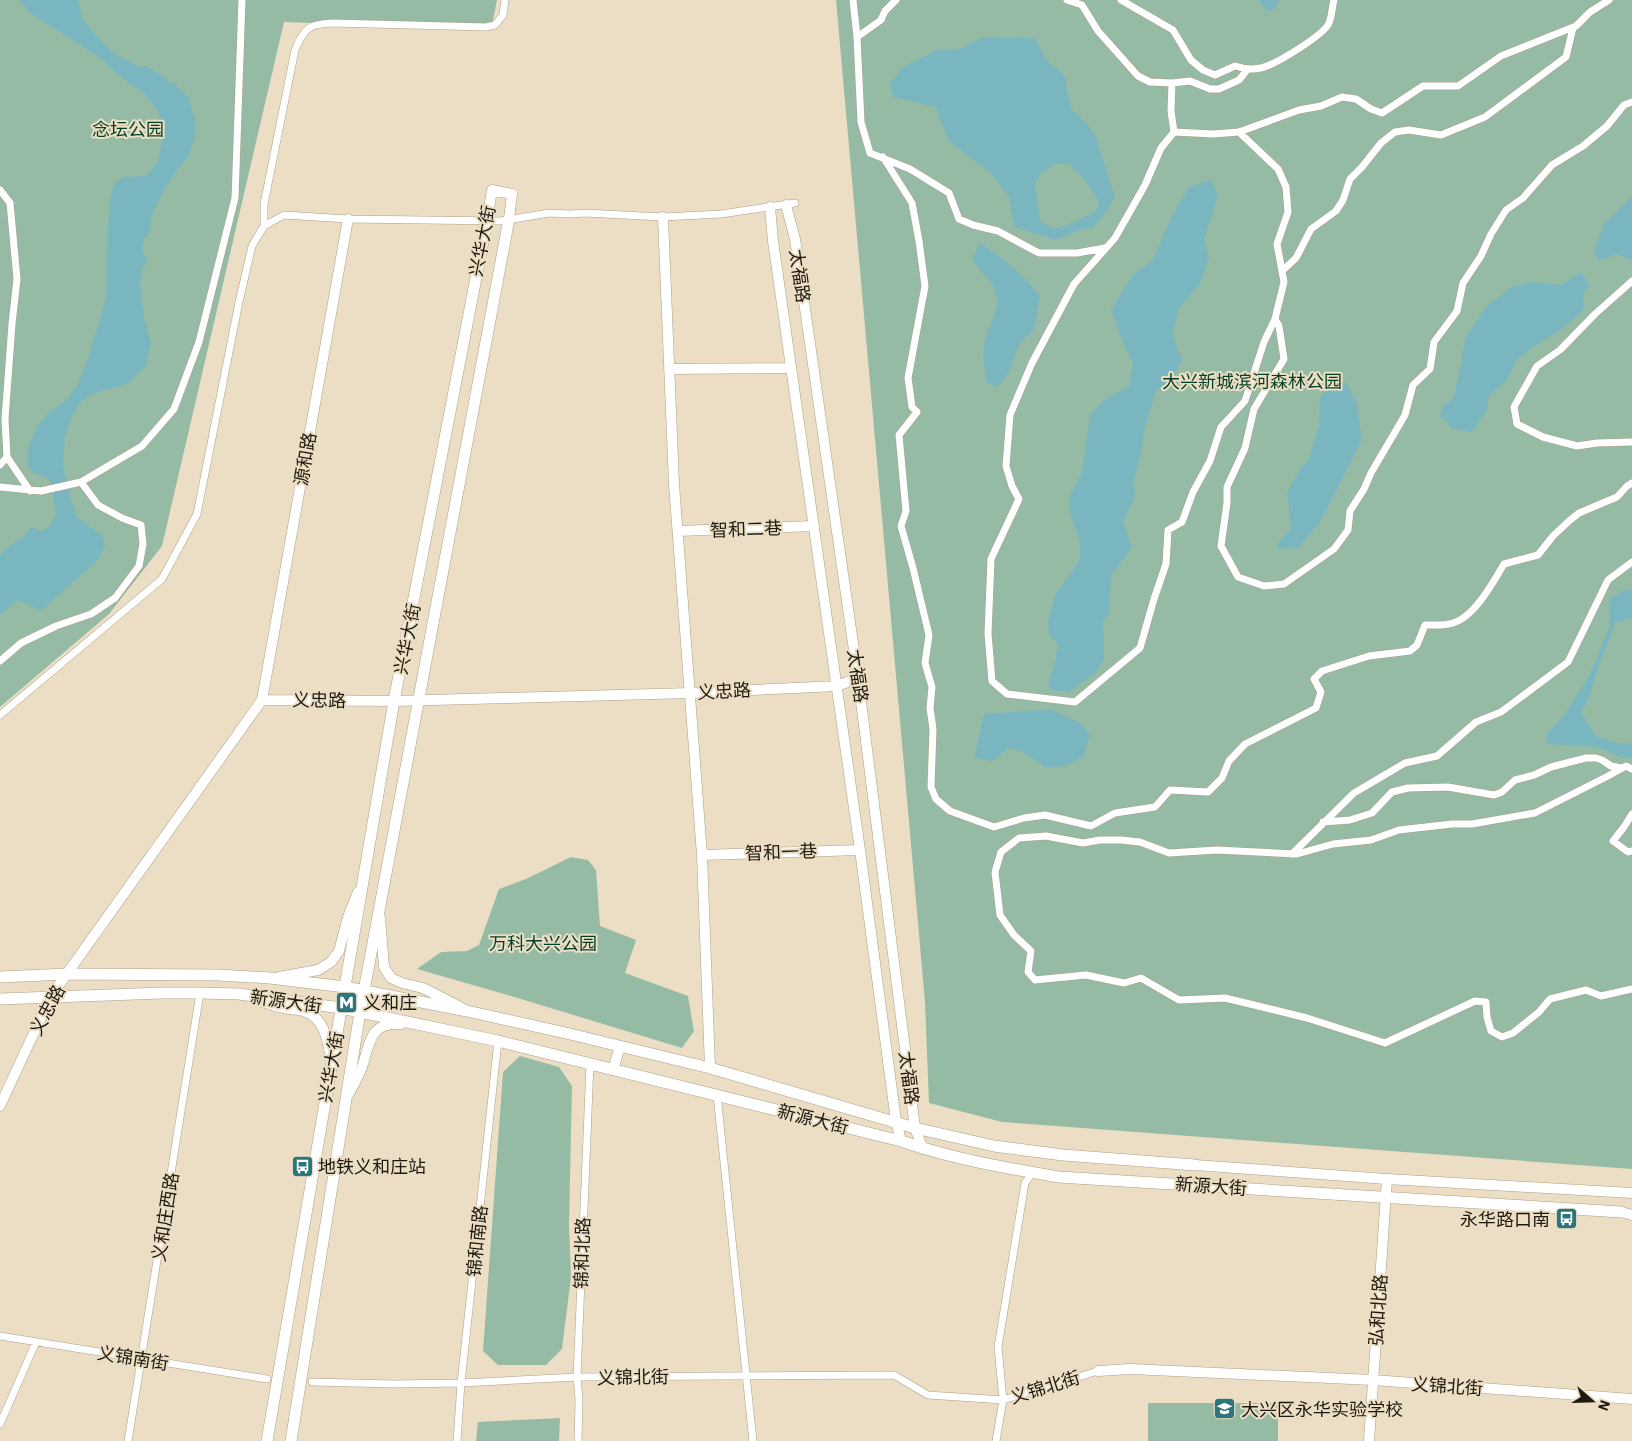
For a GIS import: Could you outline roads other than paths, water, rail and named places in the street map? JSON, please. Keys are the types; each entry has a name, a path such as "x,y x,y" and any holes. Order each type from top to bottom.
{"main road":[{"name":"兴华大街","path":"291,1441 360,1012 509,219"},
{"name":"兴华大街","path":"267,1441 394,701 487,221"},
{"path":"0,976 66,974 218,975 270,978 365,991 467,1011 710,1068 915,1128 994,1146 1063,1155 1195,1165"},
{"name":"新源大街","path":"0,999 51,996 239,994 341,1008 498,1041 901,1141 923,1149 981,1163 1059,1177 1628,1213"}],"street":[{"path":"0,487 41,491 81,482 142,446 174,409 199,342 235,198 242,0"},
{"path":"264,226 264,204 295,50 306,30 316,24 332,23 494,25 502,15 505,0"},
{"path":"852,0 857,37 861,122 870,152 910,168 949,193 959,219 973,225 998,231 1039,254 1077,253 1105,248"},
{"path":"857,37 881,20 885,11 896,0"},
{"path":"1067,0 1082,6 1098,30 1138,76 1150,82 1172,83 1190,81 1210,89 1219,89 1240,80 1247,70"},
{"path":"1121,0 1173,30 1192,60 1203,70 1215,75 1235,66 1247,70 1262,68 1276,63 1320,34 1328,24 1334,0"},
{"path":"1174,132 1213,134 1239,132 1299,110 1321,106 1342,97 1356,99 1371,110 1382,113 1423,86 1458,86 1501,56 1573,28 1590,12 1609,0"},
{"path":"1282,271 1296,258 1311,229 1336,211 1343,200 1350,179 1382,143 1395,132 1409,130 1441,135 1485,117 1566,57 1573,28"},
{"path":"1172,83 1171,111 1174,132 1161,148 1145,185 1115,238 1074,284 1032,363 1010,415 1006,466 1012,486 1019,500 991,559 988,634 992,681 1007,694 1076,702 1140,648 1166,564 1168,530 1182,522 1193,492 1210,461 1221,427 1244,401 1264,342 1275,320 1284,282 1277,244 1288,212 1286,188 1278,169 1239,132"},
{"path":"1275,320 1279,326 1284,359 1254,409 1245,448 1227,487 1227,504 1221,546 1238,577 1264,586 1284,584 1310,567 1334,549 1348,530 1350,512 1364,488 1370,473 1405,415 1412,385 1430,369 1434,342 1457,311 1463,283 1481,256 1491,234 1506,210 1523,198 1552,165 1589,141 1607,126 1624,105 1632,102"},
{"path":"884,157 912,203 920,241 925,286 908,378 912,407 917,412 899,435 906,511 901,526 929,635 925,663 932,687 930,708 933,729 931,787 936,799 950,811 994,827 1024,818 1045,815 1091,826 1115,813 1155,807 1170,790 1208,792 1222,778 1229,761 1245,744 1316,708 1321,692 1314,680 1322,671 1368,656 1410,651 1417,645 1425,625 1452,624 1464,618 1488,591 1504,564 1538,555 1553,536 1579,513 1616,497 1632,483"},
{"path":"0,190 10,203 17,278 6,420 7,457 30,491"},
{"name":"兴华大街","path":"487,221 492,190 512,194 509,219"},
{"path":"0,715 162,579 197,514 252,246 264,226 284,214 348,219 487,221 549,213 662,217 721,214 790,204"},
{"name":"太福路","path":"790,204 858,678 915,1128 923,1149"},
{"name":"太福路","path":"770,207 773,241 860,850 896,1122 901,1141"},
{"path":"662,217 674,484 702,854 710,1068"},
{"name":"源和路","path":"262,700 348,219"},
{"path":"1632,281 1595,314 1560,350 1537,366 1514,407 1517,424 1543,437 1577,446 1597,443 1632,442"},
{"path":"669,369 791,368"},
{"path":"0,465 7,457"},
{"path":"0,661 20,643 56,626 92,614 115,598 138,566 143,544 141,525 122,518 98,505 81,482"},
{"name":"智和二巷","path":"678,531 814,526"},
{"path":"1292,854 1354,793 1405,763 1437,756 1476,722 1501,712 1568,662 1608,580 1632,562"},
{"name":"义忠路","path":"0,1106 51,996 262,700 394,701 690,693 837,686 858,678"},
{"path":"1323,822 1350,820 1372,813 1392,792 1408,788 1448,787 1494,795 1502,792 1515,780 1586,758 1596,758 1611,766 1622,768"},
{"path":"1632,768 1626,766 1535,813 1472,824 1452,824 1399,830 1371,840 1333,844 1297,854 1217,850 1169,853 1140,842 1100,840 1083,843 1046,836 1019,838 1001,852 995,872 1000,915 1014,935 1031,951 1028,972 1035,980 1086,975 1124,983 1141,978 1179,1000 1224,998 1307,1018 1385,1043 1475,1001 1486,1002 1486,1017 1492,1032 1502,1037 1513,1033 1539,1012 1550,999 1586,990 1600,996 1632,989"},
{"path":"1632,814 1624,828 1613,841 1628,852 1632,851"},
{"name":"智和一巷","path":"702,854 860,850"},
{"path":"270,978 318,970 331,962 339,951 348,917 362,882"},
{"path":"379,914 384,967 391,978 423,988 467,1011"},
{"name":"义和庄西路","path":"128,1441 200,993"},
{"path":"239,994 283,1008 311,1014 321,1022 328,1038 332,1067"},
{"path":"346,1100 362,1067 370,1037 378,1029 390,1024 434,1027"},
{"name":"锦和南路","path":"457,1441 461,1383 498,1041"},
{"path":"613,1070 620,1046"},
{"name":"锦和北路","path":"578,1441 579,1400 577,1378 590,1064"},
{"path":"717,1095 753,1441"},
{"name":"新源大街","path":"1195,1165 1387,1179 1632,1193"},
{"path":"996,1441 1003,1400 998,1347 1025,1183 1032,1172"},
{"name":"弘和北路","path":"1369,1441 1387,1179"},
{"name":"义锦南街","path":"0,1336 267,1379"},
{"path":"0,1424 36,1342"},
{"name":"义锦北街","path":"312,1382 394,1384 577,1378 894,1375 928,1395 1003,1400 1098,1371 1130,1369 1373,1380 1632,1399"}],"water":[{"path":"19,0 78,0 83,20 109,49 118,56 140,67 146,66 166,78 168,82 174,83 189,98 195,120 195,138 188,157 176,171 163,192 151,217 150,232 142,245 147,259 146,264 142,268 140,285 144,317 151,343 146,365 129,383 92,394 80,403 71,418 65,437 63,465 72,503 78,518 102,535 105,545 99,559 42,610 17,601 0,615 0,555 10,545 24,537 31,527 42,531 49,527 55,517 51,482 45,477 34,473 28,466 27,451 38,425 68,398 76,388 89,356 106,297 108,224 111,196 115,182 123,177 146,176 158,162 163,135 162,121 154,105 143,92 123,79 99,57 30,13"},
{"path":"1258,0 1280,0 1272,11 1266,10"},
{"path":"982,37 1035,38 1046,60 1064,74 1071,108 1087,124 1096,137 1115,197 1106,212 1093,227 1079,230 1056,240 1014,227 1009,198 992,174 948,140 936,107 893,97 890,83 904,66 935,50 958,50","holes":["1055,164 1069,164 1086,182 1099,203 1095,212 1054,229 1040,221 1035,184 1041,173"]},
{"path":"1211,180 1218,196 1204,239 1209,258 1200,283 1179,309 1172,334 1182,360 1171,380 1156,391 1144,431 1141,455 1133,482 1135,495 1123,522 1132,547 1111,576 1109,614 1103,621 1104,660 1094,674 1069,692 1051,690 1048,685 1054,668 1058,644 1049,634 1048,621 1054,597 1080,559 1080,542 1070,513 1070,495 1082,472 1090,415 1104,400 1129,386 1133,363 1111,310 1131,277 1153,259 1172,216 1189,187"},
{"path":"1632,196 1632,260 1618,254 1599,260 1594,252 1603,225"},
{"path":"979,243 1012,266 1040,296 1034,331 1020,342 1008,374 998,387 986,382 983,356 984,347 996,311 997,298 991,282 973,259"},
{"path":"1583,272 1585,280 1590,284 1584,293 1583,310 1566,326 1517,360 1507,380 1489,396 1487,411 1472,432 1452,429 1440,417 1443,405 1454,398 1466,337 1487,306 1510,288 1530,282 1560,285"},
{"path":"1334,382 1346,383 1357,403 1362,440 1320,522 1298,548 1277,549 1280,540 1291,529 1287,492 1300,469 1309,459 1319,426 1320,397"},
{"path":"1626,589 1632,591 1632,617 1615,623 1590,695 1581,713 1596,736 1617,743 1632,744 1632,757 1623,758 1597,747 1546,744 1547,734 1565,714 1590,674 1609,628 1610,599"},
{"path":"1050,709 1080,723 1090,734 1084,756 1066,766 1045,767 1019,750 1007,749 993,761 974,758 984,714"}],"place":[{"name":"义和庄","path":"347,1002"},
{"name":"地铁义和庄站","path":"302,1166"},
{"name":"永华路口南","path":"1566,1219"},
{"name":"大兴区永华实验学校","path":"1225,1409"}],"park label":[{"name":"念坛公园","path":"128,129"},
{"name":"大兴新城滨河森林公园","path":"1252,381"},
{"name":"万科大兴公园","path":"543,943"}]}
